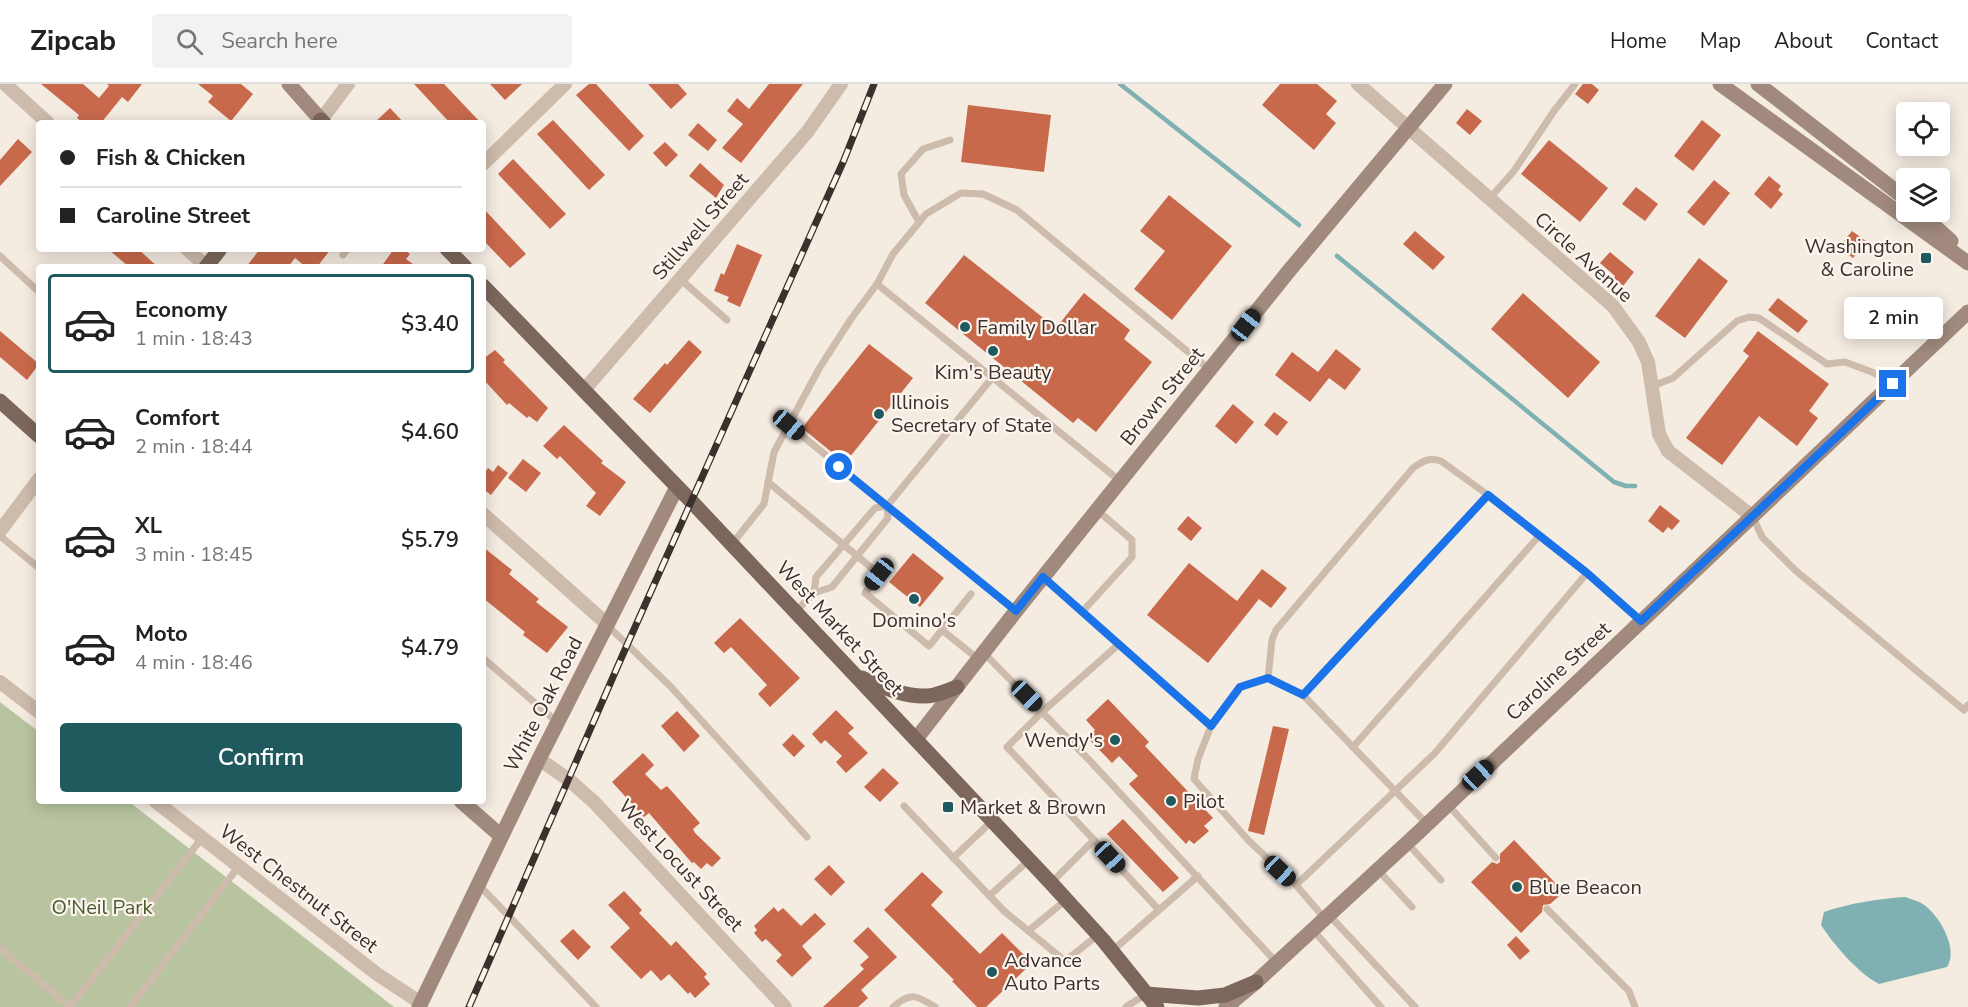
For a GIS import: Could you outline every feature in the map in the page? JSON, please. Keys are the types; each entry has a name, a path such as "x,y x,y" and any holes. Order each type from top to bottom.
{"main road":[{"path":"450,252 462,264"},
{"name":"West Market Street","path":"486,289 796,611 1051,883 1112,951 1156,1007"},
{"path":"0,401 36,433"},
{"path":"856,675 894,691 932,696 957,687"},
{"path":"1146,994 1198,998 1226,995 1256,982"}],"street":[{"path":"5,84 45,120"},
{"path":"289,84 320,120"},
{"path":"323,120 348,84"},
{"path":"486,161 565,84"},
{"name":"Stillwell Street","path":"584,390 808,131 841,84"},
{"name":"Circle Avenue","path":"1358,84 1408,130 1613,306 1639,342 1648,363 1659,434 1668,451 1753,517"},
{"name":"Brown Street","path":"916,739 1288,272 1445,84"},
{"path":"1720,84 1968,263"},
{"path":"1758,84 1896,192"},
{"path":"1930,222 1968,257"},
{"path":"190,252 204,264"},
{"name":"Caroline Street","path":"1226,1007 1448,805 1968,312"},
{"path":"0,530 36,483"},
{"name":"White Oak Road","path":"420,1005 539,759 678,487"},
{"path":"486,517 607,624"},
{"path":"0,682 36,710"},
{"name":"West Locust Street","path":"539,759 594,802 785,1007"},
{"name":"West Chestnut Street","path":"159,804 420,1005"},
{"path":"464,804 501,836"}],"lane":[{"path":"1489,199 1514,171 1575,84"},
{"path":"919,222 904,195 901,174 923,149 950,140"},
{"path":"732,544 764,504 774,452 820,367 877,284 893,254 926,214 961,193 982,194 1017,210 1210,370"},
{"path":"0,256 36,289"},
{"path":"680,279 727,320"},
{"path":"877,284 1120,482"},
{"path":"1653,386 1673,378 1737,321 1749,317 1759,318 1827,364 1845,362 1872,372 1893,384"},
{"path":"814,593 816,577 843,544 875,508 887,506 992,378"},
{"path":"789,425 1016,611"},
{"path":"1268,678 1272,640 1276,630 1413,468 1423,461 1433,459 1441,461 1488,495 1587,573 1641,621"},
{"path":"768,482 879,574 865,593 929,646 971,594"},
{"path":"1303,695 1488,495"},
{"path":"796,611 814,593 832,588 888,518 887,506"},
{"path":"1082,612 1132,557 1132,540 1097,510"},
{"path":"1753,517 1762,537 1795,570 1964,710 1968,705"},
{"path":"0,530 36,565"},
{"path":"1353,747 1539,536"},
{"path":"1296,885 1435,753 1587,573"},
{"path":"1043,577 1211,726"},
{"path":"607,624 671,687 807,837"},
{"path":"942,630 981,656 1042,712 1277,963"},
{"path":"1118,645 1042,712 1007,747 1159,910"},
{"path":"486,661 558,722"},
{"path":"1415,1007 1296,885 1249,841 1194,779 1198,759 1211,726 1240,687 1268,678 1303,695 1427,824"},
{"path":"1448,805 1496,858"},
{"path":"904,806 1004,911 1065,961 1098,935"},
{"path":"953,858 992,821"},
{"path":"0,948 70,1007 202,838"},
{"path":"1051,883 1094,840"},
{"path":"1407,843 1442,880"},
{"path":"989,896 1029,860"},
{"path":"129,1007 239,866"},
{"path":"1378,870 1412,907"},
{"path":"1112,951 1198,876"},
{"path":"478,884 596,1007"},
{"path":"1028,931 1066,900"},
{"path":"1547,909 1629,991 1635,1007"},
{"path":"1313,930 1378,1006"},
{"path":"1126,1007 1146,994"},
{"path":"893,1007 904,998 917,996 935,1007"}],"green space":[{"name":"O'Neil Park","path":"0,702 36,730 36,804 132,804 394,1007 0,1007"}],"water":[{"path":"1905,897 1926,906 1939,921 1949,941 1950,959 1947,967 1879,984 1855,966 1833,941 1821,925 1824,912 1864,902"}],"building":[{"path":"41,84 83,84 99,98 109,86 107,84 142,84 128,102 122,97 103,120 79,120 77,118 79,115"},
{"path":"198,84 241,84 253,94 232,120 208,102 213,96"},
{"path":"414,84 444,84 478,120 447,120"},
{"path":"490,84 522,84 505,100"},
{"path":"589,84 596,84 644,136 629,151 576,95"},
{"path":"648,84 678,84 687,94 671,109"},
{"path":"769,84 803,84 741,163 722,148 743,124 727,111 737,98 749,109"},
{"path":"1280,84 1317,84 1337,101 1326,114 1336,123 1314,150 1262,105"},
{"path":"1583,84 1592,84 1599,90 1588,104 1575,94"},
{"path":"968,105 1051,115 1044,172 961,162"},
{"path":"390,108 401,120 377,120"},
{"path":"1467,109 1482,121 1470,135 1456,123"},
{"path":"553,120 605,175 589,190 537,134"},
{"path":"1702,120 1721,135 1693,171 1674,156"},
{"path":"698,123 717,140 708,151 688,135"},
{"path":"18,139 32,152 0,186 0,160"},
{"path":"1549,140 1608,188 1580,222 1521,174"},
{"path":"665,142 678,155 666,167 653,153"},
{"path":"513,159 566,214 550,229 498,174"},
{"path":"700,163 724,185 716,198 689,176"},
{"path":"1769,176 1781,186 1778,190 1783,194 1771,209 1754,194"},
{"path":"1714,180 1730,193 1704,226 1687,212"},
{"path":"1636,187 1658,204 1645,221 1622,204"},
{"path":"1169,195 1232,246 1172,320 1134,289 1165,251 1140,231"},
{"path":"486,211 526,254 510,268 486,243"},
{"path":"1415,231 1445,257 1433,270 1403,244"},
{"path":"1852,231 1866,241 1853,258 1839,247"},
{"path":"737,244 762,255 740,307 727,301 729,297 714,291 721,273 724,275"},
{"path":"112,252 141,252 155,264 126,264"},
{"path":"258,252 329,252 319,264 302,264 295,258 290,264 248,264"},
{"path":"392,252 407,252 410,254 406,259 413,264 383,264"},
{"path":"1610,252 1634,272 1623,286 1600,263"},
{"path":"964,255 1056,328 1084,293 1130,330 1124,339 1152,362 1096,432 1078,418 1073,423 925,303"},
{"path":"1699,258 1728,281 1685,338 1655,316"},
{"path":"1523,293 1600,362 1568,398 1491,329"},
{"path":"1778,298 1808,321 1798,333 1768,310"},
{"path":"0,331 36,361 36,368 27,380 0,357"},
{"path":"1758,331 1829,384 1809,411 1818,418 1797,446 1759,416 1722,465 1686,438 1749,356 1743,351"},
{"path":"689,340 702,352 650,413 633,399"},
{"path":"869,344 913,378 845,463 802,428"},
{"path":"1336,349 1361,369 1345,390 1329,378 1310,402 1275,375 1292,352 1318,372"},
{"path":"495,350 505,360 503,362 548,408 537,422 529,416 527,418 509,403 507,405 486,382 486,357"},
{"path":"1233,404 1254,422 1236,444 1215,426"},
{"path":"1274,412 1288,422 1277,436 1264,425"},
{"path":"564,425 603,461 601,463 626,482 600,516 586,506 596,493 560,456 557,459 543,446"},
{"path":"523,459 541,473 526,492 508,478"},
{"path":"498,465 508,473 491,495 486,491 486,471 488,468 493,472"},
{"path":"1660,505 1680,521 1672,530 1668,527 1663,533 1648,521"},
{"path":"1188,516 1202,528 1191,541 1177,529"},
{"path":"486,549 512,570 509,574 539,599 536,602 568,627 547,653 523,635 525,632 486,600"},
{"path":"913,553 944,578 920,607 889,582"},
{"path":"1189,563 1237,601 1262,569 1287,588 1271,608 1259,599 1208,663 1147,615"},
{"path":"740,618 800,678 770,707 758,694 767,685 731,647 724,653 714,643"},
{"path":"1108,699 1149,742 1145,746 1213,818 1204,826 1209,831 1194,844 1189,840 1186,844 1129,784 1138,776 1119,756 1112,763 1087,737 1095,730 1086,720"},
{"path":"836,710 854,728 848,733 868,753 846,773 836,762 842,756 825,740 821,744 812,734"},
{"path":"677,711 700,736 684,752 661,726"},
{"name":"Pilot","path":"1273,726 1289,729 1264,835 1248,831"},
{"path":"793,734 805,746 794,757 782,745"},
{"path":"643,753 654,765 645,774 661,790 667,786 700,823 693,829 695,833 721,858 712,867 707,863 701,869 694,862 692,863 649,813 644,817 612,782"},
{"path":"883,768 899,783 880,802 864,787"},
{"name":"Pilot","path":"1123,819 1179,878 1163,892 1107,834"},
{"name":"Blue Beacon","path":"1514,840 1564,892 1550,904 1543,905 1542,912 1521,933 1471,882 1492,862 1497,864 1500,862 1500,854"},
{"path":"829,865 845,882 831,896 814,879"},
{"path":"922,872 943,892 931,905 980,954 1002,933 1032,963 986,1007 977,1007 952,981 954,980 884,910"},
{"path":"624,891 642,910 639,913 671,946 676,941 707,974 704,977 710,984 695,998 690,992 688,994 669,974 661,981 651,970 641,979 610,947 630,928 608,905"},
{"path":"774,907 778,912 783,908 801,926 815,913 826,924 802,946 812,958 792,977 776,961 782,955 766,939 762,942 754,933 757,930 754,926"},
{"path":"868,927 897,957 861,990 868,998 858,1007 823,1007 864,969 860,965 869,957 853,941"},
{"path":"573,929 591,947 578,960 560,941"},
{"path":"1516,936 1530,951 1520,960 1507,945"}],"waterway":[{"path":"1120,84 1299,225"},
{"path":"1337,256 1614,482 1635,486"}],"railway":[{"path":"469,1007 627,645 844,160 874,84"}],"place":[{"name":"Washington & Caroline","path":"1926,258"},
{"name":"Family Dollar","path":"965,327"},
{"name":"Kim's Beauty","path":"993,351"},
{"name":"Illinois Secretary of State","path":"879,414"},
{"name":"Domino's","path":"914,599"},
{"name":"Wendy's","path":"1115,740"},
{"name":"Pilot","path":"1171,801"},
{"name":"Market & Brown","path":"948,807"},
{"name":"Blue Beacon","path":"1517,887"},
{"name":"Advance Auto Parts","path":"992,972"}],"route":[{"path":"839,467 1016,611 1043,577 1211,726 1240,687 1268,678 1303,695 1488,495 1587,573 1641,621 1893,384"}]}
